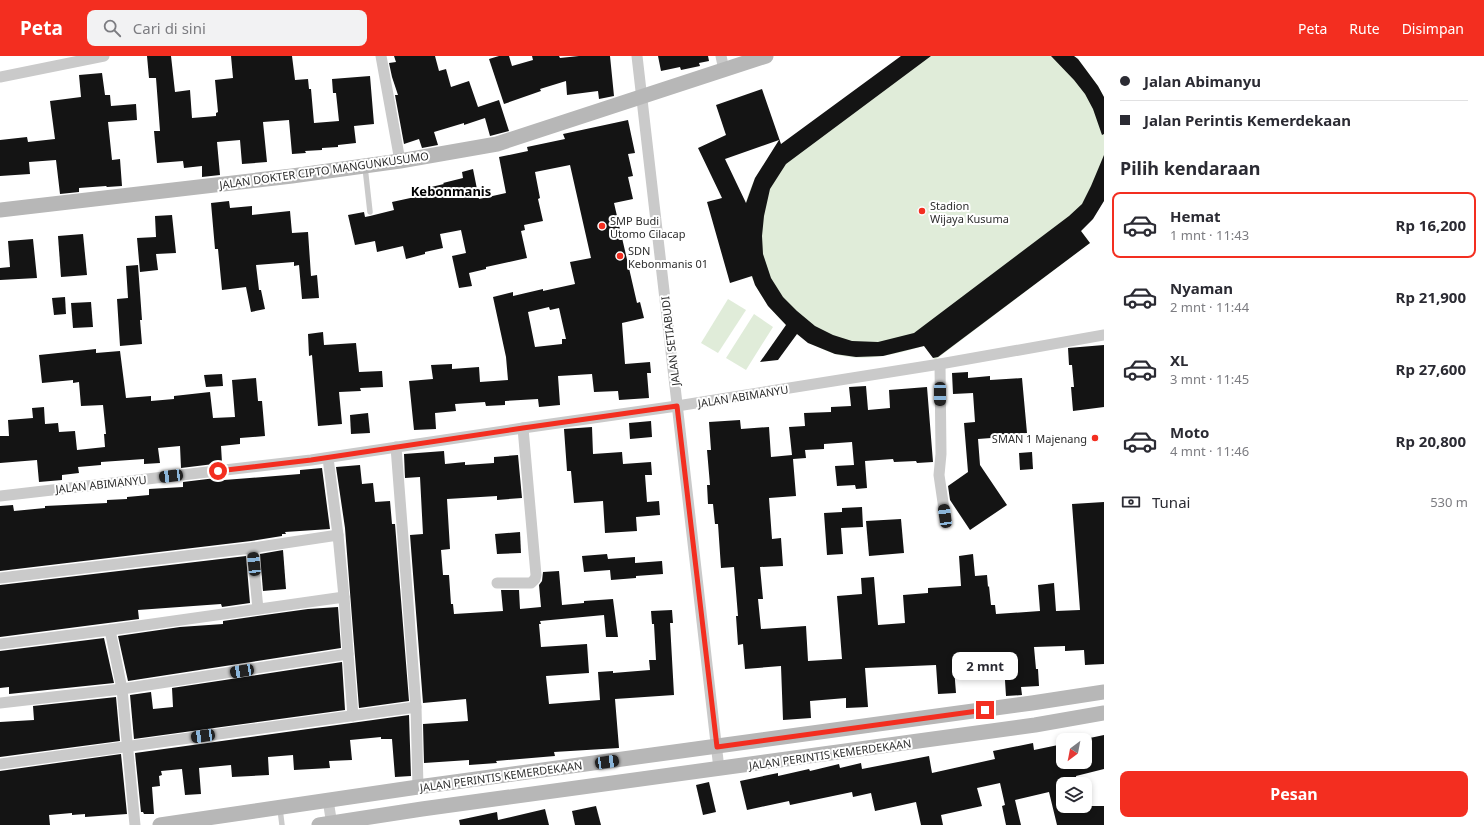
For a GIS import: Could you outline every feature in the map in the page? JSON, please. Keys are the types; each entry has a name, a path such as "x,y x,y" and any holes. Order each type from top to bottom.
{"main road":[{"name":"JALAN DOKTER CIPTO MANGUNKUSUMO","path":"0,210 292,176 400,161 497,144 642,97 723,63 766,56"},
{"name":"JALAN PERINTIS KEMERDEKAAN","path":"160,825 218,821 280,807 328,800 1104,692"},
{"name":"JALAN PERINTIS KEMERDEKAAN","path":"328,824 422,809 1035,725 1104,713"}],"street":[{"path":"0,77 104,56"},
{"path":"381,56 400,161"},
{"name":"JALAN SETIABUDI","path":"637,56 719,769"},
{"name":"JALAN ABIMANYU","path":"0,496 328,458 677,406 940,364 1104,335"},
{"path":"940,364 940,475 945,516"},
{"path":"496,583 531,583 535,579 536,575 523,428"},
{"path":"396,447 416,706 418,787"},
{"path":"328,458 338,535 353,716"},
{"path":"0,578 252,548 338,535"},
{"path":"252,548 258,609"},
{"path":"0,644 344,597"},
{"path":"110,630 122,689 135,825"},
{"path":"0,703 122,689 348,654"},
{"path":"0,764 353,716 416,706"},
{"path":"328,800 328,824"}],"lane":[{"path":"365,166 370,212"},
{"path":"280,807 282,825"}],"green space":[{"name":"Stadion Wijaya Kusuma","path":"901,56 1074,56 1078,59 1098,86 1104,97 1104,201 1081,231 1090,243 935,360 924,346 869,358 846,357 821,349 795,333 773,311 764,299 756,286 745,260 744,231 746,204 748,194 755,178"},
{"path":"728,299 746,310 718,353 701,343"},
{"path":"754,314 773,327 746,370 726,358"}],"building":[{"path":"147,56 171,56 175,92 190,90 192,118 216,116 216,113 218,112 215,80 233,78 231,56 292,56 295,80 308,79 309,89 311,89 314,123 339,121 336,93 333,93 332,79 370,76 374,124 354,126 356,143 338,145 338,147 322,148 322,150 305,151 306,153 292,154 289,120 263,122 267,162 242,164 240,140 217,142 220,175 202,177 202,166 184,168 183,161 157,163 154,131 160,131 156,78 149,78"},
{"path":"394,56 435,56 439,71 446,69 451,87 469,81 478,107 499,100 509,131 490,136 485,118 434,132 438,145 422,148 419,139 404,144 395,95 398,95 389,63 396,62"},
{"path":"499,56 509,56 512,66 533,60 532,56 559,56 560,58 579,56 610,56 614,96 599,99 598,91 567,95 566,81 540,89 541,91 504,104 489,59"},
{"path":"658,56 708,56 709,61 699,63 700,66 681,70 680,67 661,71"},
{"path":"901,56 931,56 786,164 770,189 764,216 762,236 763,254 771,278 783,297 815,326 833,335 852,341 878,342 914,333 1069,216 1082,204 1104,155 1104,201 1093,219 1081,231 1090,243 938,357 933,358 924,346 883,356 856,357 835,354 808,343 797,334 778,360 760,362 786,325 768,306 755,285 752,276 730,283 707,202 722,198 698,148 726,135 716,105 762,89 781,144","holes":["779,140 755,178 746,203 725,159"]},
{"path":"1051,56 1074,56 1078,59 1098,86 1104,97 1104,134 1102,135 1093,109 1085,94"},
{"path":"102,73 105,95 110,95 111,106 136,104 137,120 108,122 112,160 120,159 122,186 79,188 79,192 60,194 56,160 29,162 30,174 0,176 0,140 27,137 28,142 55,139 50,101 81,97 79,75"},
{"path":"628,120 635,153 628,154 633,176 628,177 633,199 614,203 637,303 640,302 644,318 622,323 625,364 650,362 651,373 647,373 649,398 619,400 618,391 594,392 592,374 558,376 560,405 539,407 538,399 505,401 505,405 486,406 485,402 455,404 456,411 435,413 436,429 414,430 409,381 433,379 431,365 452,364 452,369 479,367 480,382 508,380 506,357 493,297 513,292 513,296 575,284 570,262 591,258 570,165 535,172 540,198 538,199 543,221 524,225 525,230 521,231 527,258 486,267 486,269 469,273 472,286 459,288 452,256 466,253 461,230 440,234 443,248 425,252 425,254 406,259 403,246 377,252 375,241 355,245 348,215 364,212 365,217 394,210 392,202 415,197 414,191 463,178 462,172 473,169 479,199 506,193 499,157 528,151 527,147 565,139 563,134","holes":["549,307 550,310 559,308 566,339 562,339 562,344 535,347 528,312"]},
{"path":"229,201 230,208 252,206 252,215 290,211 292,233 308,232 311,276 317,275 319,298 302,299 299,265 294,266 294,262 256,265 259,290 261,290 265,309 251,312 246,287 222,290 218,249 215,249 211,203"},
{"path":"172,215 176,253 156,254 158,270 140,272 137,238 156,237 155,216"},
{"path":"83,234 87,275 61,277 58,236"},
{"path":"33,239 37,278 0,280 0,268 10,267 8,241"},
{"path":"138,265 142,320 140,320 142,344 120,346 117,299 128,298 126,266"},
{"path":"65,297 66,314 54,315 52,298"},
{"path":"91,302 93,327 73,328 71,303"},
{"path":"323,332 324,345 356,343 359,372 382,371 383,387 360,388 361,391 339,392 342,424 318,426 312,355 309,356 308,334"},
{"path":"1104,345 1104,407 1073,411 1071,387 1074,387 1072,365 1069,365 1068,348"},
{"path":"96,349 96,353 120,351 126,398 151,396 151,401 174,399 174,396 210,392 213,418 235,417 232,380 256,378 258,401 262,401 265,436 240,438 240,444 221,446 222,463 181,468 180,446 158,448 160,463 144,464 144,459 101,462 101,465 78,467 79,473 62,475 62,480 39,482 37,460 0,463 0,436 9,436 8,420 33,418 32,408 44,407 45,424 58,423 59,432 75,431 77,450 105,447 104,434 106,434 103,405 81,406 79,382 73,383 73,380 42,383 39,355"},
{"path":"968,372 968,378 990,376 990,380 1022,378 1027,433 991,435 991,438 978,439 980,465 1007,505 970,530 950,500 948,486 968,472 964,423 975,422 973,393 953,394 952,373"},
{"path":"222,374 223,386 206,387 204,375"},
{"path":"866,386 868,410 890,408 889,390 927,387 933,462 894,462 893,459 865,461 867,488 856,489 855,485 837,486 835,466 854,465 852,442 824,444 824,449 805,450 806,458 793,459 796,496 769,498 772,539 781,538 783,566 760,567 763,599 758,599 761,629 806,626 808,661 842,659 837,596 862,594 861,578 874,577 878,625 905,623 903,595 928,593 928,588 961,586 959,556 973,554 975,576 987,575 991,605 995,605 996,614 1040,611 1038,585 1054,583 1056,611 1080,610 1072,504 1104,502 1104,664 1085,665 1084,650 1065,651 1065,646 1034,647 1039,686 1021,687 1022,695 1006,696 1004,665 954,668 956,693 938,694 936,665 865,668 868,707 846,708 846,698 810,701 811,718 783,720 781,666 745,669 743,644 738,645 736,616 738,616 734,567 721,568 718,524 715,524 713,504 708,504 707,485 710,485 707,450 711,450 709,422 740,420 741,429 769,427 771,457 792,455 789,427 805,426 804,413 831,412 831,407 851,406 849,387"},
{"path":"368,413 370,433 351,434 350,415"},
{"path":"651,421 652,437 630,439 629,423"},
{"path":"592,427 593,454 622,452 623,464 651,462 652,475 645,475 647,502 659,501 660,515 636,517 637,531 605,533 603,501 574,503 571,471 567,471 564,429"},
{"path":"444,451 445,464 465,462 465,465 494,463 494,457 518,455 522,498 497,500 497,496 447,499 450,549 441,550 443,575 449,575 451,604 453,604 454,614 503,611 501,590 519,590 520,609 541,607 539,585 542,581 543,572 559,571 562,605 584,603 584,601 613,599 618,637 606,637 604,615 540,621 541,647 587,644 589,673 546,676 549,704 600,700 598,672 613,671 613,673 650,670 649,660 656,660 654,624 652,624 651,611 672,610 673,623 670,623 674,695 615,699 619,748 554,752 555,756 496,761 497,763 469,765 469,760 424,763 423,724 468,721 466,699 423,703 410,535 423,534 420,477 405,478 404,454"},
{"path":"1032,452 1033,469 1020,470 1019,453"},
{"path":"360,465 362,484 373,483 375,502 390,501 392,524 395,524 409,701 359,708 345,528 336,467"},
{"path":"322,468 330,529 285,532 286,534 282,534 282,536 251,541 0,571 0,506 13,505 14,511 45,508 45,506 107,503 107,500 127,499 127,497 149,495 149,489 183,487 183,482 224,477 224,480 300,474 300,470"},
{"path":"862,507 863,527 841,528 843,554 827,555 824,513 842,512 842,508"},
{"path":"901,519 904,553 869,556 866,521"},
{"path":"520,532 521,553 497,554 495,534"},
{"path":"283,550 286,589 263,591 260,554"},
{"path":"607,554 608,559 635,557 635,563 662,561 663,574 611,580 610,570 584,572 582,556"},
{"path":"246,556 250,603 222,607 221,604 138,610 139,619 0,637 0,585"},
{"path":"338,607 341,648 128,681 118,636 180,627 223,624 223,621 308,609"},
{"path":"104,638 114,683 9,694 9,687 0,688 0,651"},
{"path":"342,662 345,710 134,739 130,695 151,692 153,709 173,707 172,688"},
{"path":"116,697 120,741 0,757 0,722 34,720 33,706"},
{"path":"409,715 411,776 395,777 392,739 381,739 381,737 350,740 352,760 329,761 330,768 294,770 293,755 268,757 269,775 232,777 231,765 199,768 201,794 185,795 182,769 161,771 162,775 159,776 160,786 152,787 154,814 144,814 141,812 135,753"},
{"path":"1104,735 1104,769 1076,777 1056,777 1056,813 1092,813 1092,806 1104,806 1104,825 1057,825 1049,792 1015,800 1021,825 1006,825 1002,806 1005,805 1000,783 977,788 982,806 941,815 943,825 921,825 916,802 875,811 871,793 853,797 852,792 790,805 789,801 747,810 740,781 778,773 778,776 809,769 810,771 839,764 840,768 861,763 862,769 929,756 932,773 995,759 993,751 1033,743 1034,750 1056,745 1056,769 1092,769 1092,738"},
{"path":"121,754 127,814 85,817 85,814 72,815 72,813 49,815 50,825 0,825 0,771"},
{"path":"709,782 716,812 703,815 696,785"},
{"path":"596,806 601,825 575,825 572,811"},
{"path":"545,809 549,825 460,825 459,820 497,812 498,820"}],"place":[{"name":"Stadion Wijaya Kusuma","path":"922,211"},
{"name":"SMP Budi Utomo Cilacap","path":"602,226"},
{"name":"SDN Kebonmanis 01","path":"620,256"},
{"name":"SMAN 1 Majenang","path":"1095,438"}],"district":[{"name":"Kebonmanis","path":"451,191"}],"route":[{"path":"218,471 311,460 677,406 717,747 985,710"}]}
